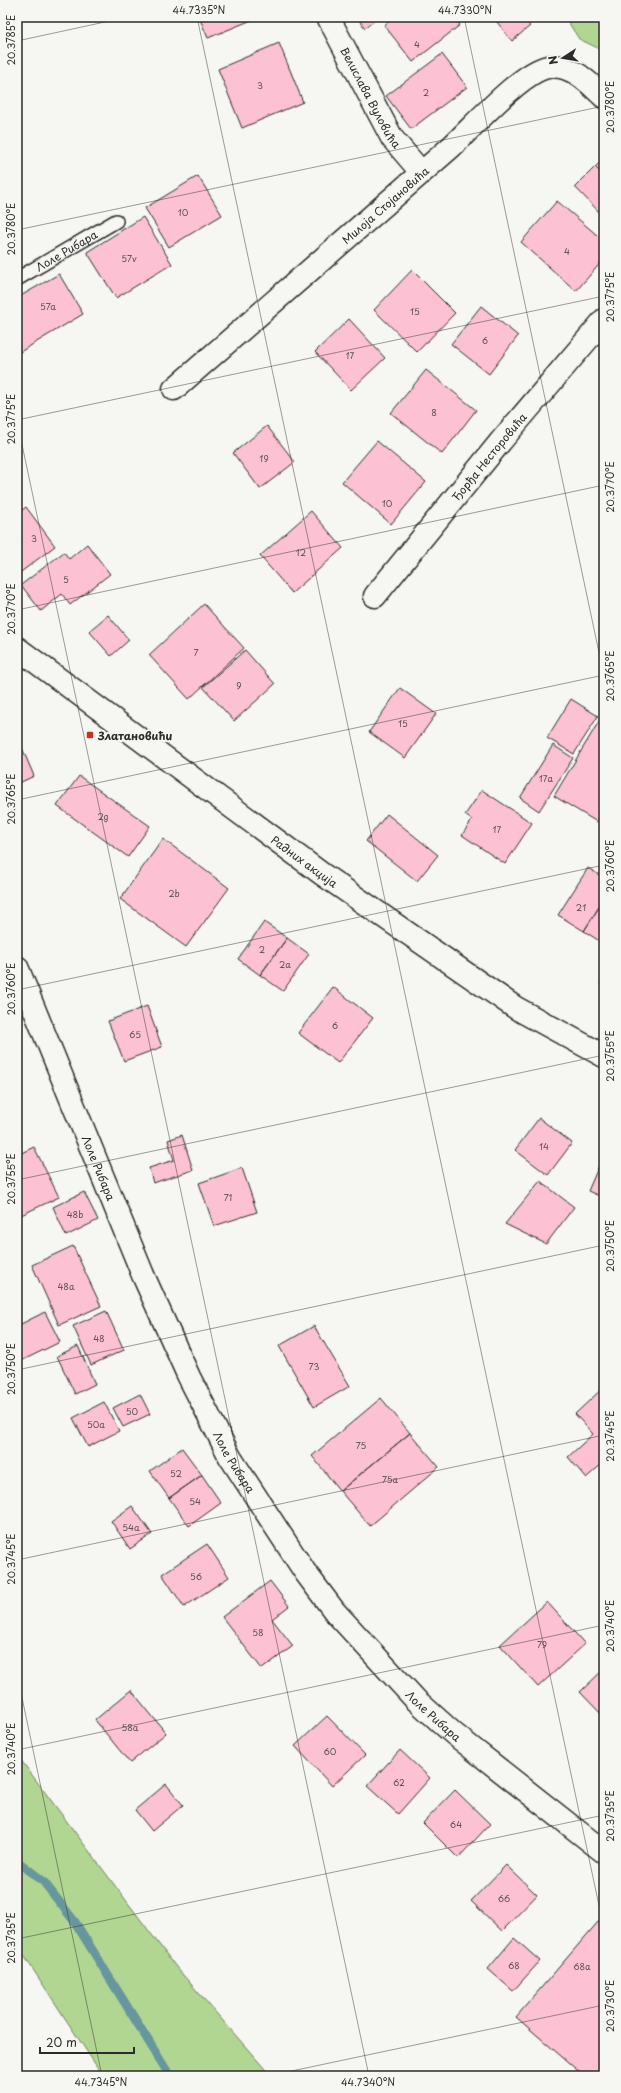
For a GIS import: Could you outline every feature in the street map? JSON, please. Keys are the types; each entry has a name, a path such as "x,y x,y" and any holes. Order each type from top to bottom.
{"main road":[{"name":"Велислава Вуловића","path":"328,17 392,138 421,172"},
{"name":"Милоја Стојановића","path":"174,389 421,172 518,84 534,72 548,67 559,67 582,76 604,97"},
{"name":"Ђорђа Несторовића","path":"375,596 501,441 604,320"},
{"name":"Радних акција","path":"17,648 322,874 516,1008 604,1056"},
{"name":"Лоле Рибара","path":"17,967 143,1275 189,1376 230,1457 305,1572 335,1612 416,1700 454,1734 604,1852"}],"lane":[{"name":"Лоле Рибара","path":"17,279 116,221"}],"green space":[{"path":"565,17 604,17 604,51 579,39"},
{"path":"17,1755 176,1967 271,2076 103,2076 17,1945"}],"building":[{"path":"199,17 259,17 208,38"},
{"path":"357,17 379,17 365,28"},
{"path":"395,17 453,17 460,25 413,62 384,25"},
{"path":"504,17 523,17 530,26 512,41 497,22"},
{"path":"279,43 303,102 242,128 218,69"},
{"path":"442,54 467,87 411,129 386,96"},
{"path":"604,159 604,176 595,167"},
{"path":"595,167 604,176 604,217 575,187"},
{"path":"198,176 222,215 169,247 145,208"},
{"path":"557,201 604,241 604,259 576,291 521,242"},
{"path":"143,217 172,264 116,298 87,252"},
{"path":"412,270 455,313 417,352 374,310"},
{"path":"59,274 83,314 20,352 17,347 17,298"},
{"path":"481,306 518,336 489,374 451,344"},
{"path":"349,319 385,358 351,390 315,352"},
{"path":"426,370 476,410 442,454 391,413"},
{"path":"267,426 295,462 260,489 233,453"},
{"path":"377,441 426,482 391,524 342,482"},
{"path":"26,507 55,546 17,575 17,545 22,541 17,535 17,514"},
{"path":"311,511 343,548 292,593 260,556"},
{"path":"87,544 110,574 70,605 62,594 41,611 21,585 64,552 69,559"},
{"path":"204,604 244,648 189,699 149,655"},
{"path":"108,615 129,640 111,656 89,631"},
{"path":"245,650 275,684 234,721 203,687"},
{"path":"400,688 436,714 405,758 369,732"},
{"path":"571,699 598,716 574,754 547,738"},
{"path":"604,713 604,811 597,822 554,796"},
{"path":"17,736 34,776 17,784"},
{"path":"553,745 573,758 539,811 520,798"},
{"path":"79,776 150,826 128,857 57,806"},
{"path":"482,790 532,823 505,864 462,835 472,820 465,815"},
{"path":"387,814 438,855 417,881 366,841"},
{"path":"163,839 229,888 186,947 120,899"},
{"path":"588,868 604,878 604,899 584,931 558,915"},
{"path":"604,899 604,944 584,931"},
{"path":"264,922 287,938 260,975 238,959"},
{"path":"287,938 309,954 283,991 260,975"},
{"path":"604,977 604,987 600,984"},
{"path":"333,987 373,1018 338,1063 298,1033"},
{"path":"147,1006 162,1047 124,1061 108,1021"},
{"path":"539,1118 572,1143 548,1175 515,1150"},
{"path":"182,1135 193,1170 153,1183 149,1168 174,1160 168,1140"},
{"path":"34,1147 59,1197 17,1217 17,1155"},
{"path":"604,1154 604,1198 588,1191"},
{"path":"242,1168 257,1212 214,1226 199,1183"},
{"path":"540,1181 574,1207 546,1244 505,1224"},
{"path":"84,1192 98,1220 66,1236 53,1207"},
{"path":"73,1246 101,1306 59,1325 32,1265"},
{"path":"106,1311 124,1350 91,1365 73,1326"},
{"path":"45,1312 60,1342 17,1363 17,1326"},
{"path":"314,1326 350,1386 314,1407 279,1346"},
{"path":"78,1346 95,1384 75,1394 57,1356"},
{"path":"604,1387 604,1462 586,1478 568,1457 593,1434 575,1414"},
{"path":"140,1394 150,1414 123,1427 113,1408"},
{"path":"381,1398 410,1433 340,1491 312,1456"},
{"path":"104,1402 119,1431 88,1447 73,1418"},
{"path":"410,1433 439,1467 370,1526 340,1491"},
{"path":"182,1448 202,1475 169,1498 150,1471"},
{"path":"202,1475 221,1503 189,1526 169,1498"},
{"path":"132,1506 152,1534 130,1549 111,1521"},
{"path":"207,1544 229,1577 184,1607 162,1574"},
{"path":"270,1581 289,1606 272,1619 293,1646 262,1669 222,1617"},
{"path":"547,1602 585,1644 538,1687 500,1645"},
{"path":"604,1669 604,1717 580,1692"},
{"path":"131,1690 166,1733 130,1763 95,1720"},
{"path":"327,1716 365,1755 332,1786 295,1746"},
{"path":"400,1750 430,1778 398,1814 367,1786"},
{"path":"166,1784 183,1805 152,1831 135,1810"},
{"path":"455,1790 490,1824 458,1858 423,1823"},
{"path":"506,1865 537,1895 502,1931 471,1901"},
{"path":"604,1915 604,2076 584,2076 516,2017"},
{"path":"514,1938 540,1961 513,1991 488,1969"}],"waterway":[{"path":"17,1861 43,1881 75,1922 170,2076"}],"place":[{"name":"Златановићи","path":"90,735"}]}
